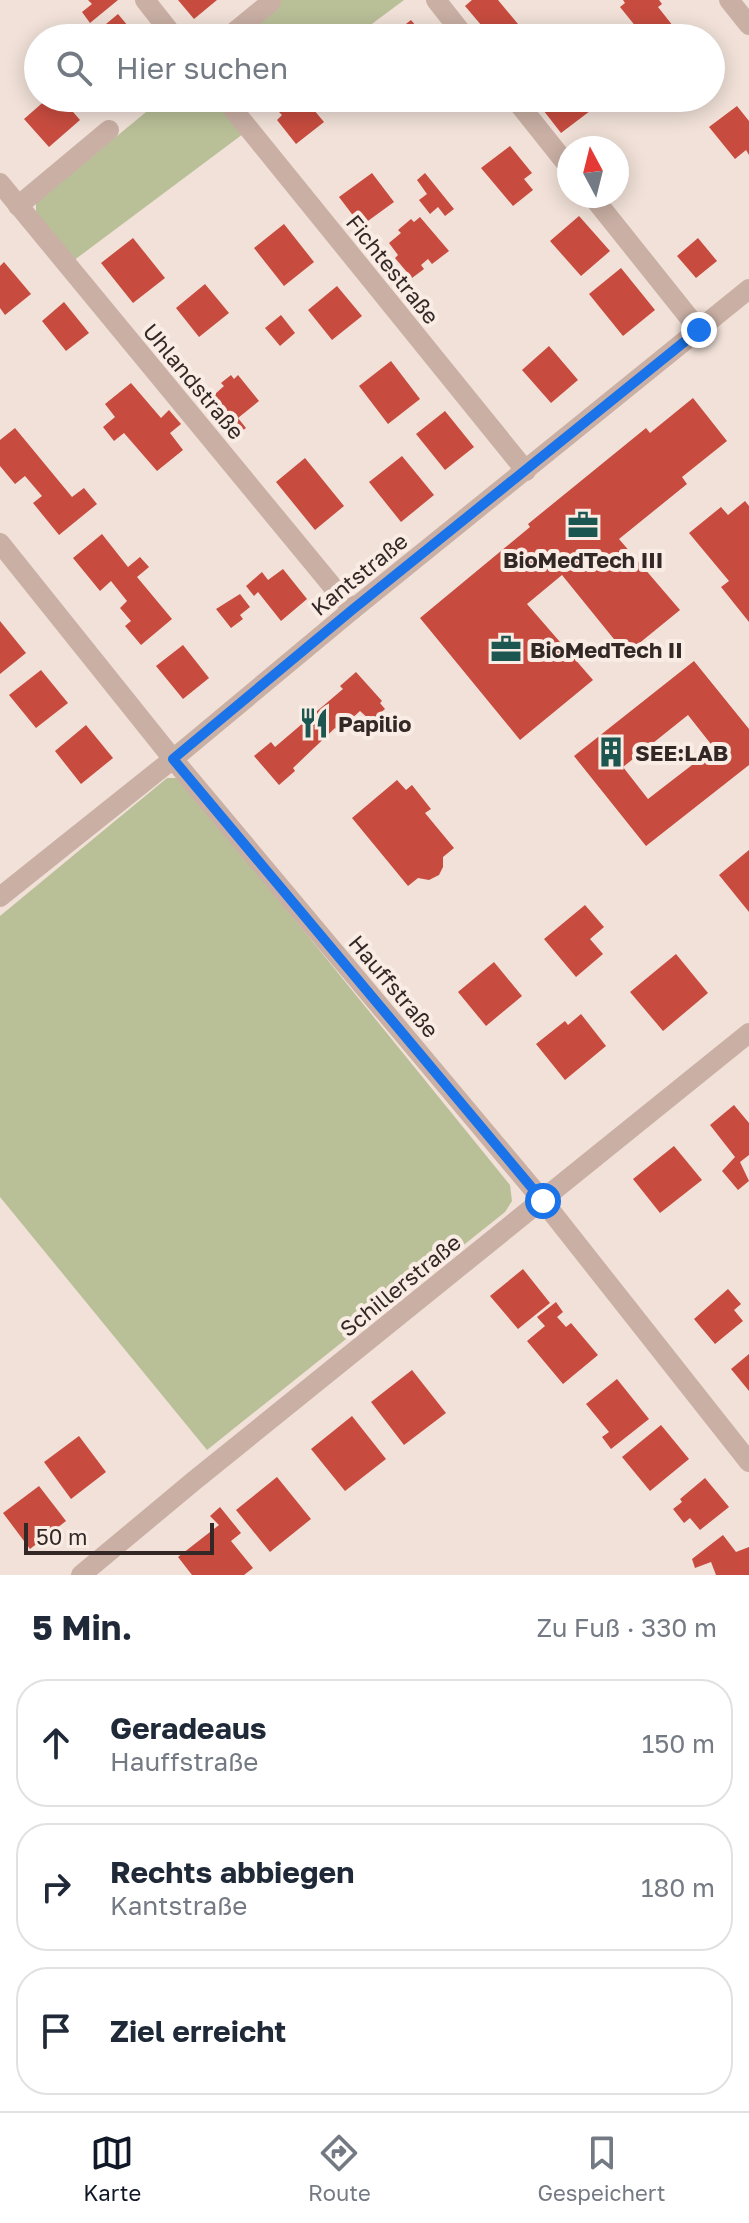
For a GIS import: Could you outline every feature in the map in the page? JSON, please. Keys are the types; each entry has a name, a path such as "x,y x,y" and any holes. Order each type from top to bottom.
{"street":[{"path":"145,0 164,24"},
{"path":"436,0 455,24"},
{"path":"729,0 749,25"},
{"path":"244,24 271,2"},
{"name":"Fichtestraße","path":"235,112 526,471"},
{"path":"525,112 557,152"},
{"path":"18,206 109,130"},
{"name":"Uhlandstraße","path":"0,183 352,610"},
{"path":"602,208 699,330"},
{"name":"Kantstraße","path":"0,897 749,289"},
{"name":"Hauffstraße","path":"0,543 173,759 543,1201 749,1462"},
{"name":"Schillerstraße","path":"81,1575 749,1033"}],"green space":[{"path":"281,0 404,0 372,24 251,24"},
{"path":"146,112 226,112 243,134 73,261 36,212 36,203"},
{"path":"167,778 176,778 184,783 510,1185 512,1201 505,1212 207,1450 0,1197 0,916"}],"building":[{"path":"88,0 118,0 90,23 82,12 92,4"},
{"path":"178,0 217,0 194,19"},
{"path":"472,0 498,0 518,24 480,24 465,6"},
{"path":"623,0 659,0 662,4 658,7 671,24 634,24 620,7 625,3"},
{"path":"118,14 126,24 106,24"},
{"path":"737,106 749,121 749,155 746,150 735,159 709,127"},
{"path":"32,112 73,112 80,120 49,147 24,119"},
{"path":"279,112 316,112 324,122 296,144 277,120 282,115"},
{"path":"545,112 589,112 561,133"},
{"path":"510,146 532,173 524,179 533,190 513,206 481,168"},
{"path":"372,173 394,202 361,226 339,197"},
{"path":"425,173 454,209 445,216 438,207 430,214 419,200 427,194 417,180"},
{"path":"579,216 610,251 581,276 550,241"},
{"path":"420,217 449,251 432,264 428,259 421,265 424,269 412,278 395,258 398,255 389,243 411,219 414,222"},
{"path":"284,224 314,262 284,286 254,248"},
{"path":"133,238 165,278 133,303 101,263"},
{"path":"698,238 717,261 696,278 677,256"},
{"path":"4,262 31,294 5,315 0,308 0,266"},
{"path":"621,268 655,310 623,336 589,294"},
{"path":"205,284 229,313 199,337 176,308"},
{"path":"337,286 362,316 332,340 308,310"},
{"path":"64,302 89,333 66,351 42,321"},
{"path":"281,315 295,333 280,346 265,328"},
{"path":"549,346 578,380 551,403 522,370"},
{"path":"391,361 420,399 388,424 359,386"},
{"path":"231,375 234,379 238,375 259,401 238,418 246,428 239,433 231,424 235,421 214,395 224,386 221,383"},
{"path":"131,383 161,418 169,410 181,424 170,433 183,450 157,471 124,433 114,441 103,427 115,417 105,404"},
{"name":"BioMedTech III","path":"693,398 727,441 682,477 687,484 619,539 680,610 626,654 562,575 527,604 593,680 520,740 420,618 530,527 528,524 646,428 650,433"},
{"path":"445,411 474,447 445,470 416,434"},
{"path":"15,428 72,497 84,488 97,504 59,535 33,503 42,496 25,476 15,484 0,466 0,440"},
{"path":"402,456 434,495 401,522 369,482"},
{"path":"305,458 344,506 315,530 276,482"},
{"path":"745,501 749,506 749,622 721,587 729,581 689,533 721,507 728,515"},
{"path":"102,534 128,567 140,557 149,567 137,577 172,619 141,645 125,626 131,621 120,608 127,601 111,581 100,591 73,558"},
{"path":"283,569 307,599 281,621 258,592 254,596 246,586 262,572 268,580"},
{"path":"240,594 250,607 240,615 243,619 231,628 216,609"},
{"path":"0,621 26,653 0,674"},
{"path":"183,645 209,678 183,699 156,666"},
{"name":"SEE:LAB","path":"694,661 749,729 749,765 646,846 574,756","holes":["688,715 714,748 648,799 623,767"]},
{"path":"41,670 68,703 36,728 9,695"},
{"path":"356,672 382,701 380,703 385,709 371,721 360,711 338,731 335,728 279,785 254,756 271,742 275,747 343,689 340,686"},
{"path":"86,725 113,758 81,784 55,751"},
{"path":"397,780 406,790 412,785 431,809 425,813 454,848 443,857 439,875 429,880 418,878 408,886 352,818"},
{"path":"749,850 749,912 719,875"},
{"path":"585,905 604,927 590,939 603,954 576,977 544,939"},
{"path":"676,954 708,993 663,1031 630,992"},
{"path":"494,962 522,996 486,1026 458,992"},
{"path":"581,1014 606,1046 565,1080 536,1044 565,1021 568,1025"},
{"path":"734,1105 749,1123 749,1155 740,1162 749,1181 738,1190 722,1171 735,1157 710,1125"},
{"path":"674,1146 702,1180 660,1213 633,1179"},
{"path":"523,1269 550,1303 518,1329 490,1296"},
{"path":"728,1289 741,1304 734,1310 743,1321 715,1344 694,1319"},
{"path":"556,1302 563,1312 557,1317 566,1327 571,1323 598,1355 563,1384 527,1341 545,1326 537,1317"},
{"path":"749,1354 749,1391 731,1369"},
{"path":"412,1370 446,1413 404,1445 371,1402"},
{"path":"617,1379 649,1419 611,1449 602,1437 609,1432 586,1404"},
{"path":"352,1416 386,1459 345,1491 311,1449"},
{"path":"661,1425 689,1459 650,1491 622,1457"},
{"path":"79,1436 106,1472 71,1499 44,1462"},
{"path":"277,1477 311,1519 270,1552 236,1510"},
{"path":"705,1478 729,1507 700,1530 690,1518 684,1523 673,1509"},
{"path":"39,1486 66,1521 30,1549 3,1513"},
{"path":"220,1507 241,1533 231,1541 253,1568 244,1575 192,1575 178,1557 219,1525 210,1516"},
{"path":"723,1535 736,1552 749,1547 749,1575 716,1575 711,1562 695,1568 692,1559"}],"place":[{"name":"BioMedTech III","path":"583,525"},
{"name":"BioMedTech II","path":"506,649"},
{"name":"Papilio","path":"314,723"},
{"name":"SEE:LAB","path":"611,752"}],"route":[{"path":"543,1201 173,759 699,330"}]}
